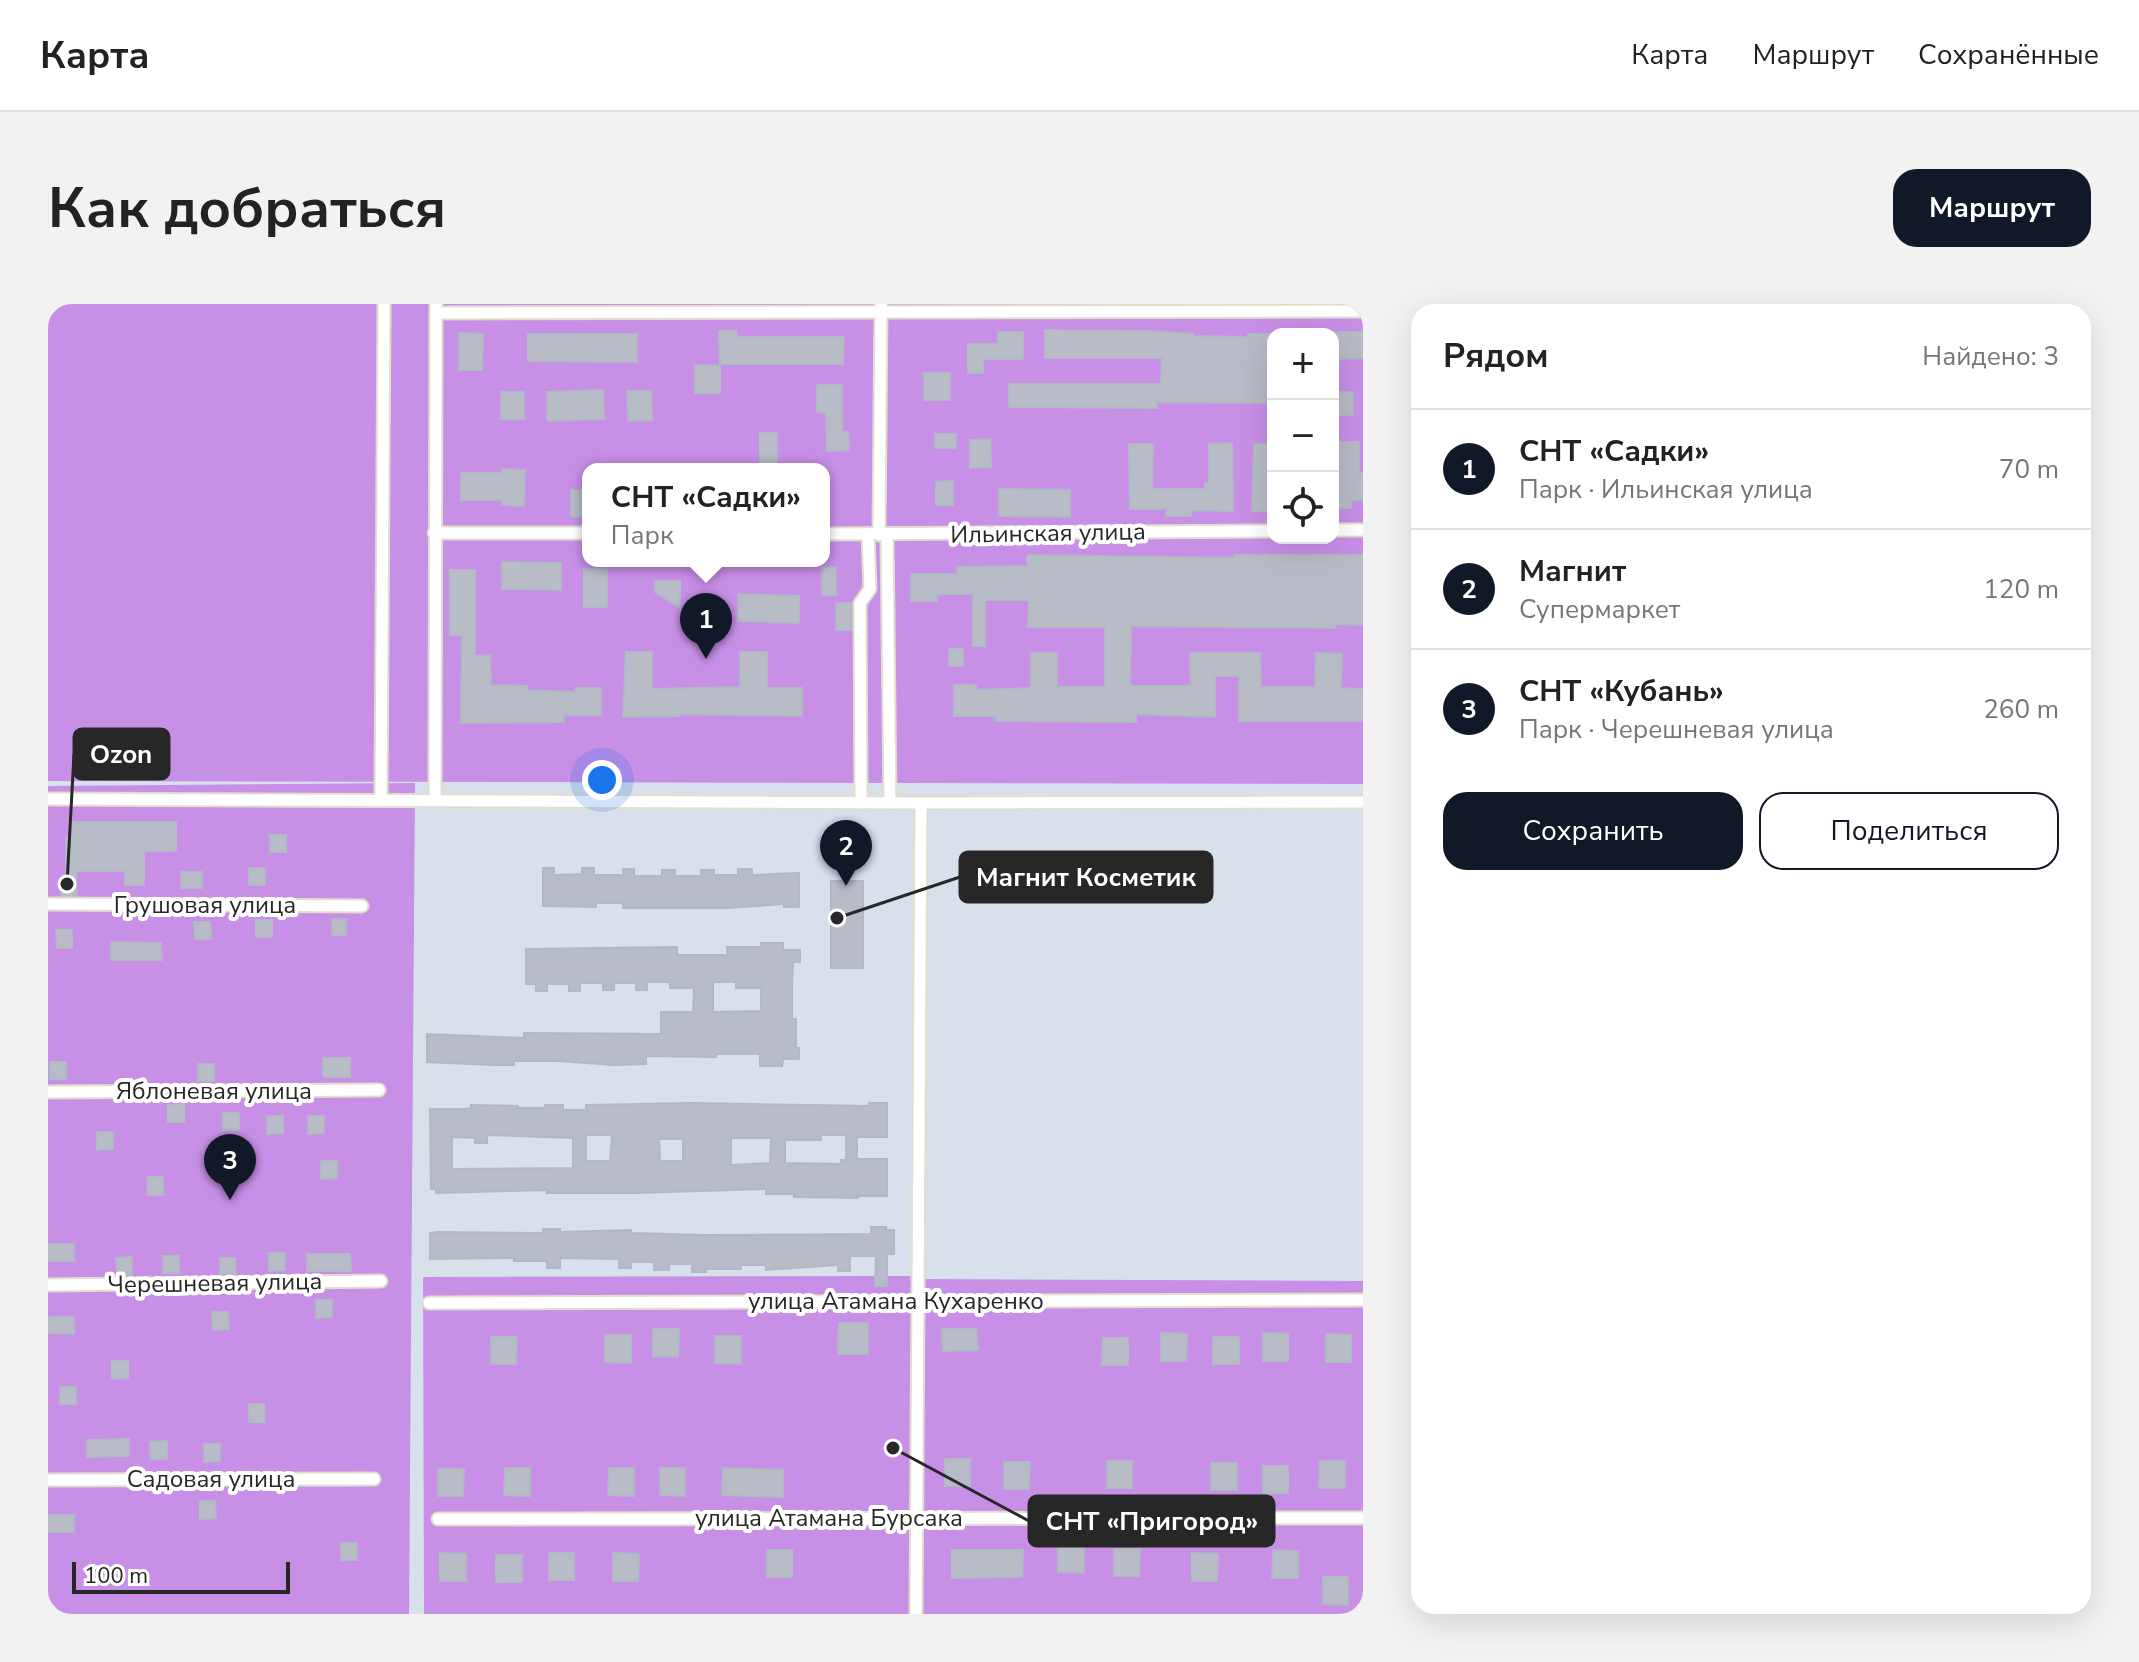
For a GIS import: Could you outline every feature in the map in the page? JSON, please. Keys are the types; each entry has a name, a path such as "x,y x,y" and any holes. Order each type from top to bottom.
{"street":[{"path":"381,800 384,304"},
{"path":"435,800 436,308 1363,311"},
{"path":"880,308 878,535 890,803"},
{"path":"1339,530 1363,530"},
{"name":"Ильинская улица","path":"830,534 1267,531"},
{"path":"434,533 582,533"},
{"path":"861,803 860,603 870,589 878,535"},
{"path":"48,799 1363,802"},
{"path":"916,1614 921,803"},
{"name":"Грушовая улица","path":"48,904 362,906"},
{"name":"Яблоневая улица","path":"48,1092 379,1090"},
{"name":"Черешневая улица","path":"48,1285 381,1281"},
{"name":"улица Атамана Кухаренко","path":"429,1303 1363,1300"},
{"name":"Садовая улица","path":"48,1480 374,1479"},
{"name":"улица Атамана Бурсака","path":"438,1519 1363,1518"}],"shaded area":[{"path":"48,304 1363,304 1363,784 48,781"},
{"path":"415,783 409,1614 48,1614 48,786"},
{"path":"909,1276 918,1279 1363,1281 1363,1614 424,1614 423,1277"}],"building":[{"path":"736,330 737,337 844,337 843,364 720,364 719,331"},
{"path":"1045,330 1151,331 1248,337 1248,334 1267,334 1266,403 1157,402 1157,408 1009,407 1009,384 1161,384 1162,358 1045,358"},
{"path":"998,332 1023,332 1023,359 983,359 983,373 968,373 968,344 998,344"},
{"path":"1339,332 1363,332 1363,358 1339,359"},
{"path":"459,333 483,334 482,370 459,370"},
{"path":"528,334 637,334 637,362 528,361"},
{"path":"695,365 720,366 720,393 695,393"},
{"path":"924,373 950,373 950,400 924,400"},
{"path":"817,385 842,385 842,432 848,432 849,450 827,451 826,413 817,412"},
{"path":"603,390 604,419 547,421 547,392"},
{"path":"627,391 651,391 652,420 628,421"},
{"path":"501,392 524,392 524,419 501,419"},
{"path":"1339,392 1353,392 1353,415 1339,415"},
{"path":"760,433 777,433 777,463 760,463"},
{"path":"935,434 956,434 956,448 935,448"},
{"path":"990,439 991,467 970,468 970,440"},
{"path":"1339,442 1359,442 1363,500 1351,500 1351,508 1339,508"},
{"path":"1232,443 1233,511 1191,510 1191,516 1166,516 1166,509 1130,509 1129,444 1153,444 1152,489 1205,489 1205,483 1209,483 1209,444"},
{"path":"1254,444 1267,444 1267,511 1252,511"},
{"path":"502,469 525,470 524,506 502,505 502,500 461,500 461,473 502,473"},
{"path":"953,481 953,505 936,505 936,482"},
{"path":"999,489 1070,490 1070,517 999,516"},
{"path":"571,490 582,490 582,517 571,517"},
{"path":"1027,555 1234,558 1234,555 1363,555 1363,625 1335,624 1335,628 1131,626 1130,686 1191,686 1190,653 1260,653 1261,687 1315,687 1316,653 1342,654 1341,688 1363,689 1363,721 1239,721 1239,676 1215,676 1215,717 1136,714 1136,722 996,721 996,716 954,716 954,685 976,685 976,690 1031,688 1031,653 1057,653 1057,687 1105,687 1105,627 1028,627 1029,600 985,600 985,646 973,646 973,594 937,594 937,601 911,601 911,574 957,574 957,567 1027,566"},
{"path":"502,562 561,563 561,590 502,589"},
{"path":"822,567 836,568 836,595 822,595"},
{"path":"584,569 607,569 607,607 584,607"},
{"path":"450,570 475,570 475,656 490,655 491,685 575,692 575,688 601,688 601,715 564,715 564,722 461,723 462,635 450,635"},
{"path":"655,581 680,581 680,608 655,592"},
{"path":"738,594 799,596 799,623 738,621"},
{"path":"836,603 852,603 852,630 836,630"},
{"path":"949,649 963,649 963,666 949,666"},
{"path":"626,652 652,652 652,689 740,687 740,652 767,652 767,688 802,688 802,716 680,714 623,717"},
{"path":"71,822 176,822 176,851 144,851 144,885 125,885 125,871 76,871 77,896 61,896 61,881 66,881 66,837 71,837"},
{"path":"270,835 286,835 286,852 270,852"},
{"path":"249,868 265,868 265,885 249,885"},
{"path":"543,868 554,868 554,875 582,874 582,868 594,868 594,875 623,875 623,869 634,869 634,876 662,876 662,870 675,870 675,876 701,876 701,870 714,870 714,875 738,875 738,869 752,869 752,875 799,873 799,907 784,907 784,904 728,908 623,908 623,903 596,903 596,907 543,906"},
{"path":"181,872 202,872 202,888 181,888"},
{"path":"831,881 863,881 863,968 831,968"},
{"path":"332,919 346,919 346,935 332,935"},
{"path":"256,920 272,920 272,937 256,937"},
{"path":"194,922 210,922 211,939 195,939"},
{"path":"56,930 72,930 72,948 57,948"},
{"path":"111,942 161,943 162,960 111,960"},
{"path":"761,943 783,943 783,950 800,950 800,962 793,962 792,984 792,1019 796,1019 799,1059 783,1059 782,1066 760,1066 760,1054 646,1056 646,1064 614,1065 558,1061 514,1061 514,1065 427,1062 427,1034 524,1038 524,1033 661,1034 661,1012 693,1012 694,988 670,988 670,982 647,982 647,990 636,990 636,983 614,983 614,990 603,990 603,983 580,983 580,991 569,991 569,984 547,984 547,991 536,991 536,984 526,984 526,949 677,947 677,955 727,955 727,947 761,947","holes":["713,982 736,982 736,988 761,988 761,1011 713,1012"]},
{"path":"323,1058 350,1058 350,1077 323,1077"},
{"path":"50,1062 66,1062 66,1079 50,1079"},
{"path":"198,1064 214,1064 214,1081 198,1081"},
{"path":"869,1103 887,1103 887,1137 857,1137 857,1159 887,1159 887,1196 794,1197 794,1194 766,1194 766,1189 636,1193 547,1193 547,1190 436,1193 436,1189 431,1189 430,1109 466,1109 471,1105 545,1108 545,1105 563,1105 563,1110 586,1110 586,1105 869,1106","holes":["487,1135 573,1138 573,1168 452,1169 452,1137 475,1138 475,1143 487,1143","586,1135 612,1135 610,1161 586,1161","821,1135 846,1135 846,1160 841,1160 841,1164 785,1163 785,1140 821,1140","731,1138 771,1138 770,1163 731,1165","659,1139 683,1139 683,1161 660,1161"]},
{"path":"184,1104 184,1122 168,1122 168,1105"},
{"path":"223,1113 239,1113 239,1130 223,1130"},
{"path":"267,1116 283,1116 283,1133 267,1134"},
{"path":"308,1116 324,1116 324,1133 308,1134"},
{"path":"97,1132 113,1132 113,1149 97,1150"},
{"path":"321,1161 337,1161 337,1178 321,1179"},
{"path":"147,1177 163,1177 163,1195 148,1195"},
{"path":"871,1227 894,1230 894,1254 887,1254 887,1286 875,1286 876,1256 850,1256 850,1271 838,1271 838,1265 766,1270 766,1265 741,1265 741,1269 706,1269 706,1272 692,1272 692,1264 669,1264 669,1270 654,1270 654,1262 631,1262 631,1268 619,1268 619,1259 560,1258 560,1268 547,1268 547,1261 514,1261 514,1258 430,1259 430,1233 437,1232 543,1233 543,1229 560,1229 560,1232 631,1230 631,1233 706,1235 871,1234"},
{"path":"48,1244 74,1244 74,1261 48,1261"},
{"path":"269,1253 285,1253 285,1270 269,1271"},
{"path":"307,1254 350,1254 351,1271 307,1271"},
{"path":"163,1256 179,1256 179,1273 163,1273"},
{"path":"132,1257 132,1275 117,1275 116,1258"},
{"path":"220,1258 235,1258 236,1274 220,1274"},
{"path":"316,1300 332,1300 332,1317 316,1318"},
{"path":"212,1312 228,1312 229,1329 213,1330"},
{"path":"48,1317 74,1317 74,1334 48,1333"},
{"path":"839,1323 868,1323 868,1354 838,1354"},
{"path":"653,1329 679,1329 678,1357 653,1356"},
{"path":"942,1329 976,1329 978,1350 943,1351"},
{"path":"1161,1333 1187,1334 1186,1361 1161,1361"},
{"path":"1263,1333 1288,1334 1288,1361 1263,1361"},
{"path":"1326,1334 1351,1335 1351,1362 1326,1362"},
{"path":"605,1335 631,1335 631,1363 605,1362"},
{"path":"715,1336 741,1336 741,1364 715,1363"},
{"path":"491,1337 517,1337 516,1364 491,1364"},
{"path":"1213,1337 1239,1337 1239,1364 1213,1364"},
{"path":"1103,1338 1128,1338 1128,1365 1102,1365"},
{"path":"112,1361 128,1361 128,1378 112,1379"},
{"path":"60,1387 76,1387 76,1404 60,1404"},
{"path":"249,1404 264,1404 265,1422 249,1422"},
{"path":"129,1439 129,1456 87,1457 87,1440"},
{"path":"167,1441 167,1459 151,1459 150,1442"},
{"path":"204,1444 220,1444 220,1461 204,1462"},
{"path":"945,1459 970,1459 970,1486 945,1486"},
{"path":"1107,1461 1132,1461 1132,1488 1107,1488"},
{"path":"1320,1461 1345,1461 1345,1488 1319,1488"},
{"path":"1004,1462 1030,1462 1029,1489 1004,1489"},
{"path":"1211,1463 1237,1463 1237,1490 1211,1490"},
{"path":"1263,1466 1288,1466 1288,1493 1263,1493"},
{"path":"505,1468 530,1468 530,1496 504,1495"},
{"path":"609,1468 634,1468 634,1496 608,1495"},
{"path":"660,1468 685,1468 685,1496 660,1495"},
{"path":"723,1468 783,1470 783,1497 722,1495"},
{"path":"438,1469 464,1469 463,1496 438,1496"},
{"path":"200,1501 215,1501 216,1518 200,1519"},
{"path":"48,1515 74,1515 74,1532 48,1532"},
{"path":"341,1543 357,1543 357,1560 341,1560"},
{"path":"1058,1545 1084,1545 1084,1573 1058,1572"},
{"path":"1114,1549 1140,1549 1139,1576 1114,1576"},
{"path":"767,1550 792,1550 792,1577 767,1577"},
{"path":"952,1550 1023,1550 1022,1577 952,1578"},
{"path":"1273,1550 1298,1551 1298,1578 1272,1578"},
{"path":"440,1553 466,1554 466,1581 440,1581"},
{"path":"549,1553 574,1553 574,1580 549,1580"},
{"path":"613,1553 639,1554 638,1581 613,1581"},
{"path":"1192,1553 1218,1554 1217,1581 1192,1581"},
{"path":"496,1555 522,1555 522,1582 496,1582"},
{"path":"1323,1577 1348,1577 1348,1605 1323,1604"}],"place":[{"name":"СНТ «Садки»","path":"706,659"},
{"name":"Ozon","path":"67,884"},
{"name":"Магнит","path":"846,886"},
{"name":"Магнит Косметик","path":"837,918"},
{"name":"СНТ «Кубань»","path":"230,1200"},
{"name":"СНТ «Пригород»","path":"893,1448"}]}
